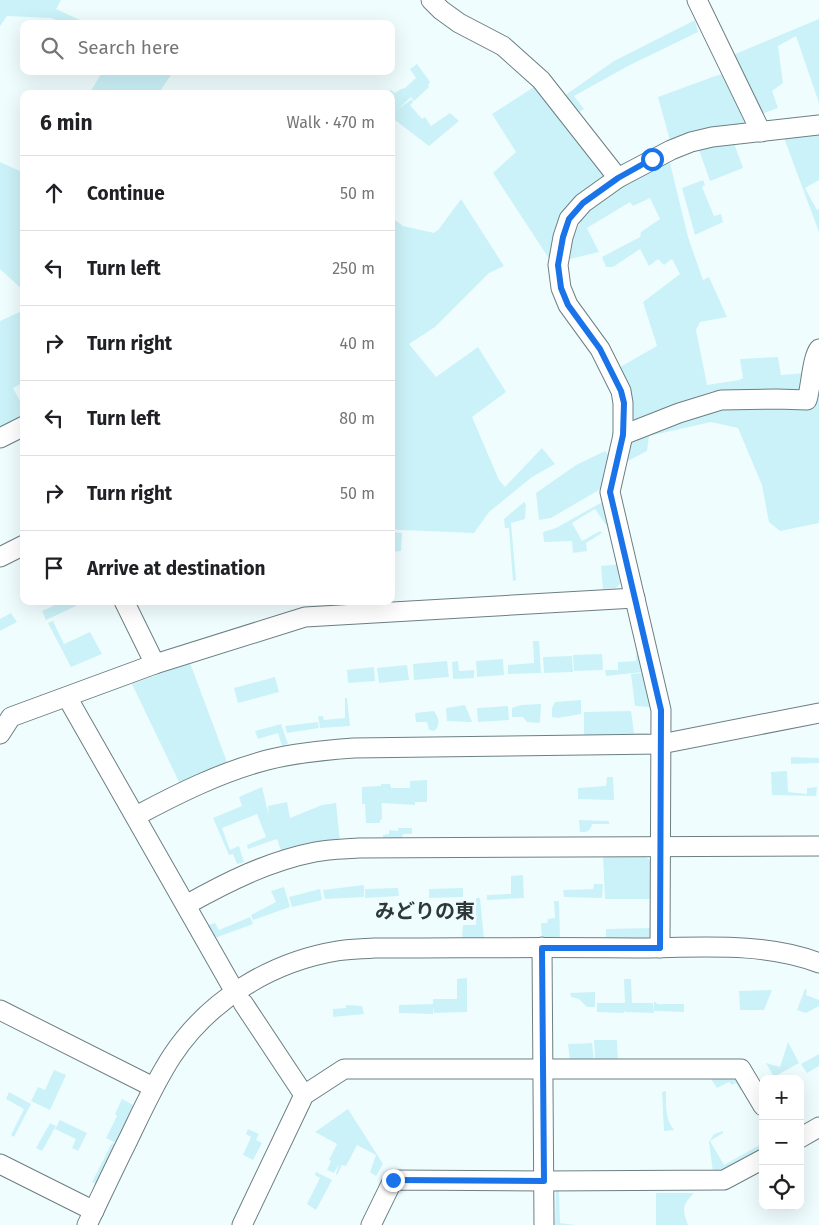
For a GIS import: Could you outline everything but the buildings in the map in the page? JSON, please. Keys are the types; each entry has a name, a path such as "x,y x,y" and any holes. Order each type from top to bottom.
{"street":[{"path":"431,0 459,23 503,46 541,80 618,178"},
{"path":"697,0 761,132"},
{"path":"660,948 661,710 610,492 623,435 624,403 621,391 600,349 568,305 561,288 558,265 563,237 569,219 583,203 618,178 665,153 691,142 712,137 819,125"},
{"path":"623,435 679,413 721,400 777,398 806,400 815,353 819,348"},
{"path":"0,438 20,428"},
{"path":"0,557 20,547"},
{"path":"0,734 5,715 67,697 301,609 635,598"},
{"path":"126,605 155,664"},
{"path":"67,697 239,998 304,1095"},
{"path":"136,816 185,790 230,772 266,760 310,752 354,748 661,744 819,713"},
{"path":"186,905 230,880 276,862 316,852 358,848 819,846"},
{"path":"0,1164 90,1218 153,1087 172,1056 200,1021 219,1003 239,998 266,974 300,961 336,951 374,948 758,948 786,952 819,963"},
{"path":"542,948 544,1225"},
{"path":"0,1010 153,1087"},
{"path":"242,1225 304,1095 344,1069 741,1069 759,1099"},
{"path":"804,1136 819,1127"},
{"path":"371,1225 393,1180 724,1180 759,1161"}],"shaded area":[{"path":"0,0 61,0 56,9 80,20 7,16 0,26"},
{"path":"819,19 819,103 796,36 778,46 783,83 772,91 778,108 761,114 733,55"},
{"path":"695,20 698,32 628,66 574,96 584,109 578,113 564,96 614,61"},
{"path":"417,64 430,82 429,87 414,101 411,97 397,110 412,99 413,102 410,105 422,119 425,117 431,126 450,113 459,121 429,146 395,120 395,93 405,88 416,78 410,69"},
{"path":"724,74 747,120 746,126 691,131 671,144 658,97"},
{"path":"101,75 171,75 161,90 91,90"},
{"path":"537,85 604,174 604,180 570,207 556,227 550,260 493,173 516,152 492,114"},
{"path":"819,133 819,180 805,188 817,210 819,209 819,232 784,138"},
{"path":"734,143 743,168 710,181 699,150"},
{"path":"0,162 20,171 20,287 0,269"},
{"path":"670,163 688,237 703,280 709,277 727,317 700,322 696,330 707,385 743,378 740,359 778,357 781,375 805,373 799,392 713,391 670,406 637,422 630,415 629,394 620,367 657,346 643,302 680,274 672,259 664,265 658,259 649,266 640,249 613,267 606,267 602,257 640,237 641,232 660,219 650,198 633,206 630,202 587,228 599,252 570,259 573,238 581,221 592,207 654,167"},
{"path":"703,180 705,185 702,187 714,216 721,214 723,222 695,235 682,188"},
{"path":"461,199 504,266 489,273 435,327 409,344 436,377 478,347 506,392 472,417 499,480 505,487 542,448 555,464 532,477 489,512 474,533 395,529 395,220 403,226 434,233"},
{"path":"20,312 20,384 13,388 20,401 20,417 0,428 0,321"},
{"path":"819,372 819,523 780,531 769,522 762,485 738,428 711,422 649,436 647,451 626,462 631,443 698,414 720,407 809,409 817,401"},
{"path":"605,451 610,456 604,487 551,518 539,520 536,493 576,465"},
{"path":"606,500 610,523 606,525 595,509 572,523 582,541 600,531 602,533 586,543 587,551 573,553 572,541 544,542 543,532 556,528"},
{"path":"524,502 526,505 525,519 511,523 516,580 513,581 509,528 505,528 504,519"},
{"path":"395,532 402,533 401,551 395,552"},
{"path":"621,564 624,579 616,588 603,589 601,566"},
{"path":"53,606 76,606 46,620 42,611"},
{"path":"11,613 17,622 0,631 0,619"},
{"path":"53,621 64,644 90,632 102,654 71,667 48,623"},
{"path":"533,641 539,641 541,673 508,674 508,665 534,663"},
{"path":"637,643 643,672 606,676 605,670 618,670 618,662 636,661"},
{"path":"602,654 603,670 574,671 573,655"},
{"path":"572,656 573,672 544,673 543,657"},
{"path":"503,659 504,675 477,677 476,661"},
{"path":"447,661 449,677 414,680 413,664"},
{"path":"458,661 459,671 474,670 474,678 453,679 452,662"},
{"path":"190,663 227,762 180,784 132,684"},
{"path":"407,665 409,680 379,683 377,668"},
{"path":"374,667 375,681 348,683 347,670"},
{"path":"643,673 650,707 635,706 631,674"},
{"path":"275,677 279,692 238,703 234,688"},
{"path":"345,698 347,698 350,726 320,728 318,716 323,716 324,720 345,718"},
{"path":"581,700 581,714 558,718 552,717 552,708 555,702"},
{"path":"541,704 540,723 527,722 523,717 512,717 512,708 521,705"},
{"path":"465,705 472,722 447,721 446,708"},
{"path":"508,706 509,720 478,722 477,708"},
{"path":"434,711 438,721 437,728 434,731 429,730 427,722 416,722 415,713"},
{"path":"631,711 634,733 648,733 643,736 627,738 584,735 584,712"},
{"path":"318,722 319,728 287,733 285,726"},
{"path":"281,724 288,744 282,746 278,733 258,739 255,731"},
{"path":"791,757 819,758 819,763 791,764"},
{"path":"787,771 788,792 807,794 807,788 817,787 816,796 772,795 771,772"},
{"path":"607,777 613,777 614,800 578,799 578,788 606,786"},
{"path":"427,780 427,802 415,802 415,805 381,803 381,784 390,784 391,788 410,788 410,781"},
{"path":"381,786 382,819 380,823 366,823 365,804 362,804 362,787"},
{"path":"262,787 269,816 268,806 287,802 290,818 322,805 336,803 340,842 282,854 277,839 248,849 247,845 266,837 257,814 222,828 230,850 239,846 244,862 237,864 233,854 229,855 213,818 242,806 239,797"},
{"path":"579,820 609,821 609,824 592,824 588,831 580,832"},
{"path":"398,828 412,828 412,834 403,834 402,838 383,838 383,835 389,834 389,830 398,831"},
{"path":"644,854 651,862 651,899 605,899 603,855"},
{"path":"523,875 524,898 487,900 487,895 511,894 511,876"},
{"path":"594,884 603,884 602,898 564,897 563,890 593,889"},
{"path":"364,885 364,897 325,899 323,890"},
{"path":"284,887 290,907 253,920 251,915 276,902 271,891"},
{"path":"398,888 399,896 365,898 365,889"},
{"path":"463,888 463,897 429,898 429,889"},
{"path":"320,889 322,900 292,907 289,897"},
{"path":"476,898 480,898 484,939 465,939 462,936 463,925 476,925"},
{"path":"554,901 559,901 560,938 542,939 541,923 547,923 548,919 555,918"},
{"path":"250,917 253,924 215,938 208,925 215,923 219,930"},
{"path":"652,928 651,936 645,940 606,939 606,929"},
{"path":"467,978 467,1012 434,1013 434,1006 433,1014 399,1013 399,1005 433,1004 433,999 457,999 457,979"},
{"path":"624,979 631,979 632,1003 653,1003 654,1013 625,1012 624,1010 624,1013 597,1012 597,1003 625,1003"},
{"path":"805,989 807,990 806,995 819,1000 819,1006 806,1013 797,1010"},
{"path":"772,990 764,1010 740,1010 739,991"},
{"path":"595,992 595,1007 587,1007 579,999 571,997 570,993"},
{"path":"654,1002 657,1004 684,1004 684,1012 654,1011"},
{"path":"346,1005 362,1006 364,1014 333,1017 333,1009 346,1008"},
{"path":"594,1040 617,1040 618,1061 595,1060"},
{"path":"788,1042 799,1063 778,1075 773,1075 766,1063 780,1067"},
{"path":"592,1043 594,1061 570,1061 568,1044"},
{"path":"819,1054 819,1066 807,1073 801,1064"},
{"path":"54,1070 66,1075 50,1110 31,1101 38,1087 45,1090"},
{"path":"734,1078 739,1081 743,1089 740,1090 736,1083 732,1085 729,1082 717,1088 711,1079"},
{"path":"666,1091 668,1117 674,1130 664,1131 662,1092"},
{"path":"9,1092 31,1104 14,1137 11,1135 24,1109 6,1099"},
{"path":"122,1099 135,1106 116,1143 106,1138 117,1116 115,1114"},
{"path":"348,1109 383,1164 376,1176 370,1172 376,1155 357,1145 346,1166 342,1165 337,1175 339,1164 334,1173 327,1170 331,1161 329,1160 337,1144 315,1132"},
{"path":"60,1120 87,1133 78,1151 72,1148 76,1139 55,1129"},
{"path":"50,1123 56,1126 42,1151 36,1148"},
{"path":"248,1129 259,1134 256,1140 262,1143 253,1160 243,1155 251,1137 246,1134"},
{"path":"723,1131 723,1133 710,1141 724,1165 759,1145 759,1151 722,1172 713,1172 709,1142 714,1134"},
{"path":"112,1143 116,1145 96,1184 92,1182"},
{"path":"316,1172 332,1180 316,1210 307,1204 320,1178 315,1175"},
{"path":"556,1190 559,1190 560,1223 576,1225 555,1225"},
{"path":"656,1193 694,1193 684,1208 688,1225 656,1225"}],"district":[{"name":"みどりの東","path":"425,911"}],"route":[{"path":"393,1180 544,1181 542,948 660,948 661,710 610,492 623,435 624,403 621,391 600,349 568,305 561,288 558,265 563,237 569,219 583,203 618,178 652,159"}]}
